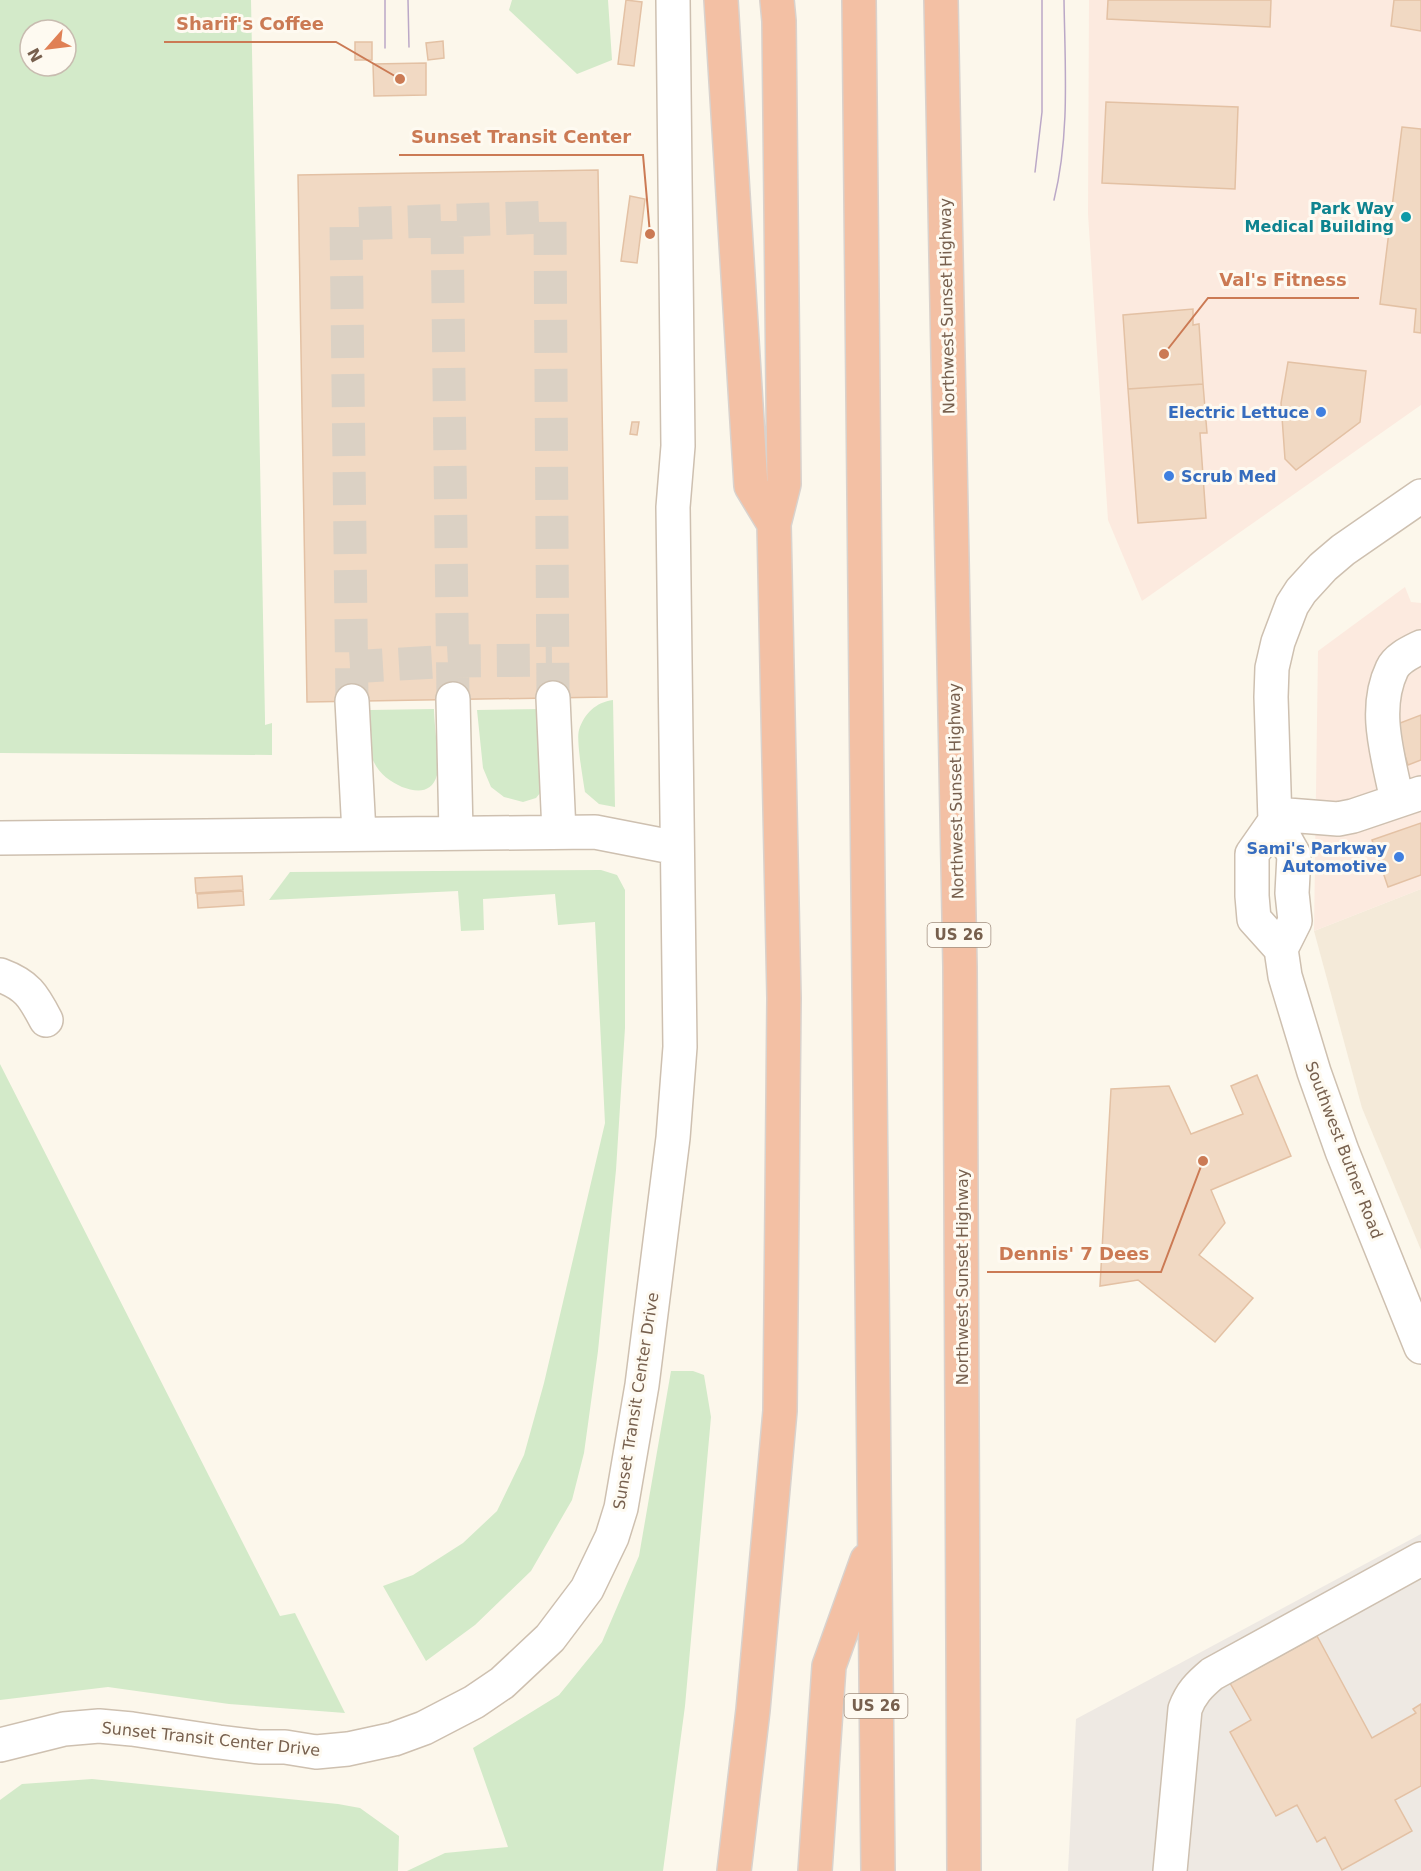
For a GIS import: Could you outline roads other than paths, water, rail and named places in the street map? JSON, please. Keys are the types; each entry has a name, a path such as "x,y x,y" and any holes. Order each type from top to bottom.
{"highway":[{"path":"721,0 751,486 774,524"},
{"path":"734,1871 753,1710 780,1411 784,998 774,524 784,484 777,0"},
{"name":"US 26","path":"859,0 878,1871"},
{"name":"Northwest Sunset Highway","path":"941,0 960,979 964,1871"},
{"path":"815,1871 829,1666 874,1541"}],"street":[{"name":"Sunset Transit Center Drive","path":"0,1745 64,1729 99,1726 316,1752 348,1749 394,1739 424,1728 474,1702 502,1683 550,1638 570,1613 587,1589 612,1537 621,1508 642,1385 673,1138 680,1047 673,507 678,446 672,0"},
{"path":"1419,655 1409,652 1392,667 1382,705 1382,724 1409,797 1338,819 1275,818 1272,668 1278,642 1292,605 1301,591 1323,567 1343,550 1421,496"},
{"path":"553,698 559,832"},
{"path":"453,699 456,833"},
{"path":"352,701 359,833"},
{"name":"Southwest Butner Road","path":"1275,818 1252,854 1251,896 1254,919 1281,949 1285,976 1306,1051 1342,1151 1412,1299 1421,1347"},
{"path":"0,838 595,832 677,848"},
{"path":"0,975 17,981 34,995 46,1020"},
{"path":"1170,1871 1185,1709 1197,1686 1212,1674 1421,1559"}],"tunnel":[{"path":"352,701 346,224 550,217 553,698"},
{"path":"447,221 453,699"},
{"path":"350,667 453,661 552,660"}],"tram line":[{"path":"385,0 385,48"},
{"path":"408,0 409,47"},
{"path":"1035,172 1042,112 1042,0"},
{"path":"1054,200 1064,126 1064,0"}],"place":[{"name":"Sharif's Coffee","path":"400,79"},
{"name":"Park Way Medical Building","path":"1406,217"},
{"name":"Sunset Transit Center","path":"650,234"},
{"name":"Val's Fitness","path":"1164,354"},
{"name":"Electric Lettuce","path":"1321,412"},
{"name":"Scrub Med","path":"1169,476"},
{"name":"Sami's Parkway Automotive","path":"1399,857"},
{"name":"Dennis' 7 Dees","path":"1203,1161"}]}
